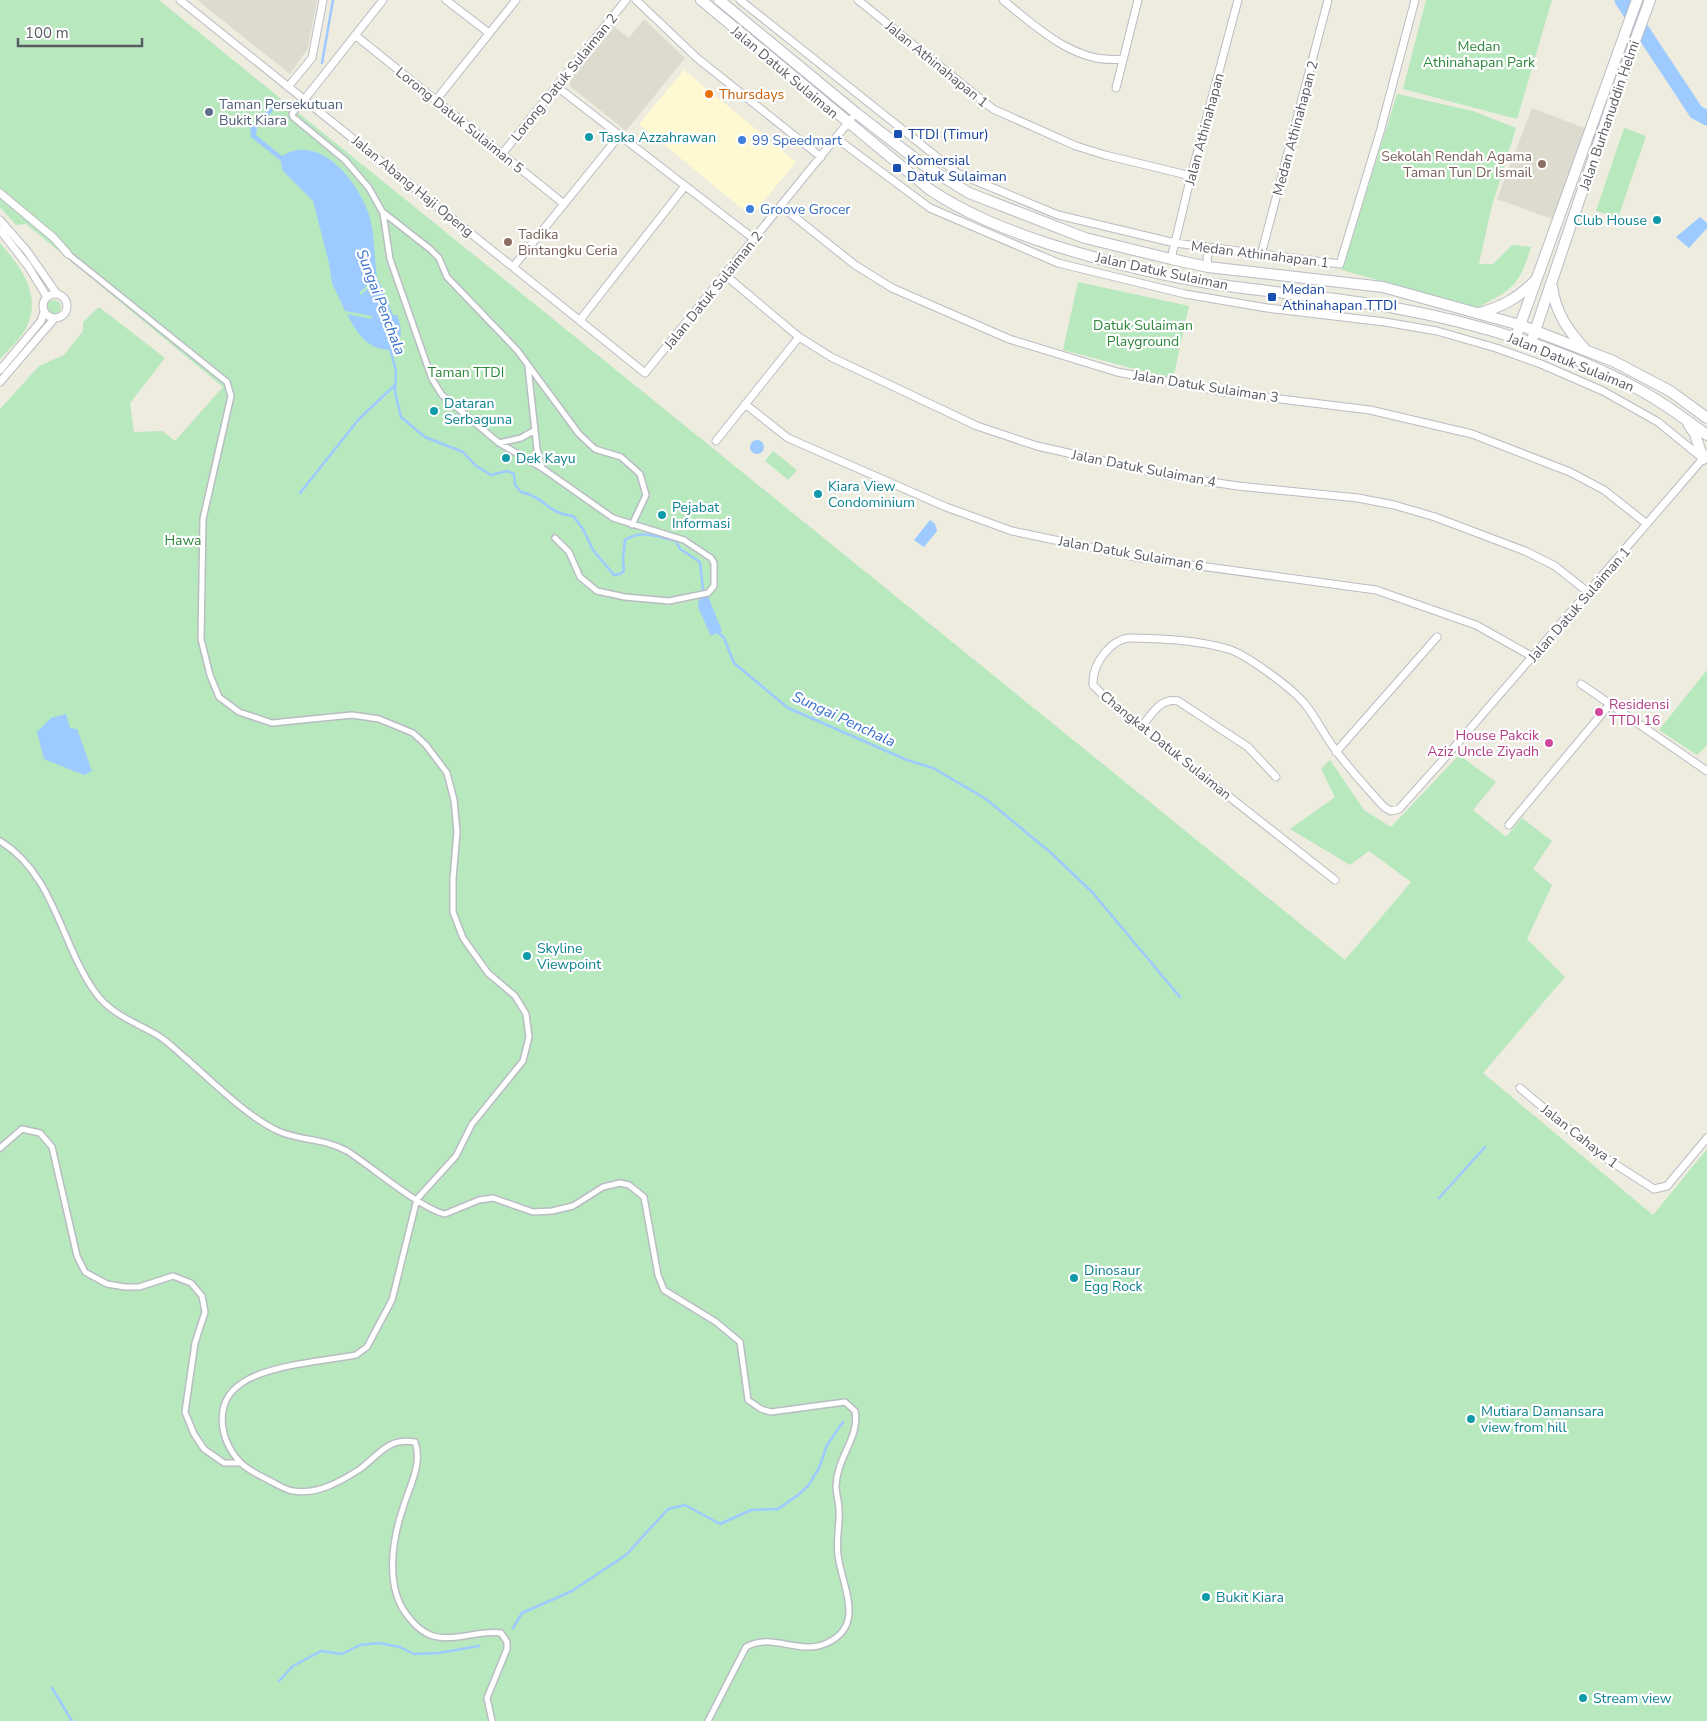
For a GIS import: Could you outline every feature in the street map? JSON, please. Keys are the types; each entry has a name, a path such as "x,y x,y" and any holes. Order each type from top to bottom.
{"main road":[{"name":"Jalan Datuk Sulaiman","path":"701,0 848,124 943,199 994,224 1087,256 1186,279 1397,308 1516,338 1637,388 1707,435"},
{"name":"Jalan Datuk Sulaiman","path":"719,0 856,113 946,181 969,193 1084,238 1208,268 1383,287 1520,325 1586,350 1653,381 1707,418"},
{"name":"Jalan Burhanuddin Helmi","path":"1516,338 1637,0"},
{"name":"Jalan Burhanuddin Helmi","path":"1531,343 1621,79 1650,0"},
{"path":"1015,212 1008,214 1003,220 1034,239"},
{"path":"1478,313 1496,309 1511,301 1537,279"},
{"path":"1551,284 1554,304 1562,320 1586,350"},
{"path":"1383,287 1396,294 1399,300 1397,308"},
{"path":"1685,419 1695,434 1705,457"}],"street":[{"name":"Jalan Abang Haji Openg","path":"180,0 646,373"},
{"path":"288,87 312,58 323,0"},
{"path":"383,0 292,114 293,118 345,160 369,188 384,213 439,258 447,277 528,365 579,434 595,448 621,457 640,474 646,496 632,525"},
{"path":"446,0 489,33"},
{"path":"436,100 516,0"},
{"name":"Lorong Datuk Sulaiman 2","path":"502,154 626,0"},
{"path":"636,0 697,58 821,157"},
{"name":"Jalan Datuk Sulaiman","path":"740,0 957,173 1058,214 1175,243"},
{"name":"Jalan Athinahapan 1","path":"858,0 993,109 1098,153 1191,176"},
{"path":"1003,0 1059,43 1103,59 1122,59"},
{"path":"1116,88 1138,0"},
{"name":"Jalan Athinahapan","path":"1172,259 1191,176 1238,0"},
{"name":"Medan Athinahapan 2","path":"1261,255 1328,0"},
{"name":"Medan Athinahapan 1","path":"1175,243 1340,264 1380,132 1415,0"},
{"name":"Lorong Datuk Sulaiman 5","path":"355,35 564,204"},
{"path":"556,86 754,239"},
{"name":"Jalan Datuk Sulaiman 2","path":"646,373 856,113"},
{"path":"513,267 619,136"},
{"name":"Jalan Datuk Sulaiman","path":"836,138 930,208 1058,263 1185,294 1267,308 1385,322 1437,331 1496,348 1540,364 1603,391 1658,422 1690,448 1705,457"},
{"path":"580,320 685,186"},
{"path":"0,193 54,238 68,254 227,382 231,396 204,519 200,608 201,638 210,675 219,697 239,712 272,723 352,715 379,719 413,733 436,756 447,774 454,800 457,832 453,879 453,912 463,938 488,974 515,996 526,1014 529,1037 523,1061 472,1124 456,1156 417,1199 392,1300 367,1347 356,1355 266,1372 243,1382 227,1398 221,1426 230,1448 241,1463 257,1474 292,1491 308,1491 331,1486 361,1468 382,1449 403,1440 415,1442 418,1450 416,1466 402,1510 393,1558 394,1582 400,1606 412,1622 424,1633 433,1636 443,1638 489,1631 501,1633 507,1642 507,1649 487,1698 492,1721"},
{"name":"Jalan Datuk Sulaiman 3","path":"781,206 855,265 892,288 1009,339 1117,372 1224,392 1370,410 1472,434 1570,472 1604,490 1647,524"},
{"path":"384,213 390,259 432,379 442,395 499,443 542,468 613,518 684,540 711,558 714,563 714,586 708,593 669,600 625,597 598,591 580,577 569,552 555,538"},
{"path":"0,220 27,251 57,294 65,299 67,307 63,316 54,319 0,382"},
{"path":"0,230 28,266 47,297"},
{"path":"1208,268 1207,258 1212,248"},
{"name":"Jalan Datuk Sulaiman 4","path":"724,276 799,337 831,357 977,426 1037,446 1170,476 1238,486 1358,498 1394,505 1443,519 1525,551 1554,566 1588,592"},
{"path":"0,370 41,321 44,312 42,304 47,297 57,294"},
{"path":"44,312 54,319"},
{"path":"716,441 799,337"},
{"path":"528,365 535,430 542,468"},
{"name":"Jalan Datuk Sulaiman 6","path":"745,404 788,438 946,507 1012,531 1141,558 1376,590 1476,624 1533,657"},
{"path":"499,443 521,438 535,430"},
{"name":"Jalan Datuk Sulaiman 1","path":"1450,752 1705,457"},
{"path":"1336,752 1437,637"},
{"name":"Changkat Datuk Sulaiman","path":"1336,880 1114,706 1093,685 1093,675 1096,666 1112,645 1126,638 1188,640 1230,650 1262,669 1304,703 1336,752 1384,807 1391,811 1399,809 1450,752"},
{"path":"1581,684 1707,771"},
{"path":"1141,727 1163,701 1170,699 1178,701 1248,747 1276,777"},
{"path":"1509,825 1610,704"},
{"path":"0,841 12,848 42,883 84,972 103,1002 126,1020 158,1035 259,1120 279,1132 320,1140 345,1150 417,1199 438,1212 445,1214 479,1200 492,1198 533,1212 552,1212 573,1206 603,1187 620,1183 629,1185 644,1197 658,1275 664,1290 716,1322 740,1342 748,1400 761,1409 771,1412 845,1402 856,1411 856,1432 847,1444 838,1468 836,1488 839,1510 838,1557 850,1605 848,1621 840,1634 826,1644 804,1647 756,1641 746,1648 708,1721"},
{"name":"Jalan Cahaya 1","path":"1520,1088 1596,1152 1654,1189 1667,1186 1707,1138"},
{"path":"0,1148 22,1129 40,1133 52,1147 78,1256 85,1272 107,1284 125,1288 140,1287 173,1276 191,1283 202,1296 205,1312 195,1343 185,1412 194,1434 204,1449 224,1463 241,1463"}],"shaded area":[{"path":"197,0 317,0 308,48 290,74"},
{"path":"644,19 685,58 626,131 570,86 570,78 612,25 629,38"},
{"path":"684,70 796,162 751,216 639,124"},
{"name":"Sekolah Rendah Agama Taman Tun Dr Ismail","path":"1532,108 1587,129 1552,219 1497,199"}],"green space":[{"path":"0,0 159,0 1345,960 1411,882 1369,851 1350,865 1290,829 1335,797 1321,769 1330,760 1364,810 1391,827 1459,755 1496,782 1473,810 1506,837 1522,818 1552,841 1533,869 1552,885 1527,939 1565,977 1483,1073 1653,1215 1707,1149 1707,1721 0,1721 0,409 39,366 64,355 83,331 83,322 99,307 165,358 130,403 134,432 162,431 175,441 223,387 26,224 16,225 0,207"},
{"name":"Medan Athinahapan Park","path":"1426,0 1552,0 1517,119 1403,89"},
{"path":"1397,94 1473,111 1516,128 1491,209 1479,264 1493,264 1512,245 1531,247 1522,271 1513,285 1507,291 1477,308 1342,270"},
{"path":"1624,128 1646,136 1618,218 1596,211"},
{"path":"0,243 15,261 27,281 32,303 27,326 18,340 0,359"},
{"name":"Datuk Sulaiman Playground","path":"1078,282 1189,306 1173,379 1063,350"},
{"path":"54,300 59,302 61,307 59,312 54,314 49,312 47,307 49,302"},
{"path":"773,451 797,470 788,480 765,461"},
{"path":"1707,670 1707,745 1697,755 1659,730"}],"water":[{"path":"270,107 273,111 257,128 256,135 282,156 296,150 310,151 324,156 336,164 347,176 364,202 372,230 377,276 359,293 361,295 378,279 393,315 397,315 400,325 400,338 391,350 369,344 355,328 347,314 371,319 372,316 345,311 332,283 329,263 313,201 282,170 281,161 251,137 250,129"},
{"path":"1700,217 1707,223 1707,228 1689,248 1676,237"},
{"path":"757,440 762,442 764,447 762,452 757,454 752,452 750,447 752,442"},
{"path":"930,520 935,524 937,531 924,547 914,540"},
{"path":"708,596 722,631 711,636 698,607 699,598"},
{"path":"66,714 70,728 77,729 92,771 84,775 44,759 37,732 51,718"}],"waterway":[{"name":"Sungai Penchala","path":"322,63 333,0"},
{"path":"1622,0 1696,112 1707,118"},
{"name":"Sungai Penchala","path":"390,348 396,371 395,392 401,417 425,437 463,452 476,466 491,475 507,471 514,474 515,485 521,492 529,494 558,512 573,516 583,529 593,550 614,575 624,571 625,540 644,534 676,541 680,549 700,562 704,600"},
{"path":"300,493 359,419 395,385"},
{"name":"Sungai Penchala","path":"718,632 724,638 734,663 788,708 907,760 933,768 986,799 1051,853 1092,892 1180,997"},
{"path":"1439,1198 1485,1147"},
{"path":"513,1628 522,1613 572,1591 626,1555 668,1509 685,1505 720,1524 751,1510 778,1509 808,1486 819,1468 827,1445 843,1422"},
{"path":"279,1681 293,1666 321,1651 342,1654 360,1645 379,1643 400,1647 414,1654 439,1653 479,1646"},
{"path":"52,1688 72,1721"}],"place":[{"name":"Thursdays","path":"709,94"},
{"name":"Taman Persekutuan Bukit Kiara","path":"209,112"},
{"name":"TTDI (Timur)","path":"898,134"},
{"name":"Taska Azzahrawan","path":"589,137"},
{"name":"99 Speedmart","path":"742,140"},
{"name":"Sekolah Rendah Agama Taman Tun Dr Ismail","path":"1542,164"},
{"name":"Komersial Datuk Sulaiman","path":"897,168"},
{"name":"Groove Grocer","path":"750,209"},
{"name":"Club House","path":"1657,220"},
{"name":"Tadika Bintangku Ceria","path":"508,242"},
{"name":"Medan Athinahapan TTDI","path":"1272,297"},
{"name":"Dataran Serbaguna","path":"434,411"},
{"name":"Dek Kayu","path":"506,458"},
{"name":"Kiara View Condominium","path":"818,494"},
{"name":"Pejabat Informasi","path":"662,515"},
{"name":"Residensi TTDI 16","path":"1599,712"},
{"name":"House Pakcik Aziz Uncle Ziyadh","path":"1549,743"},
{"name":"Skyline Viewpoint","path":"527,956"},
{"name":"Dinosaur Egg Rock","path":"1074,1278"},
{"name":"Mutiara Damansara view from hill","path":"1471,1419"},
{"name":"Bukit Kiara","path":"1206,1597"},
{"name":"Stream view","path":"1583,1698"}],"park label":[{"name":"Taman TTDI","path":"466,372"},
{"name":"Hawa","path":"183,540"}]}
